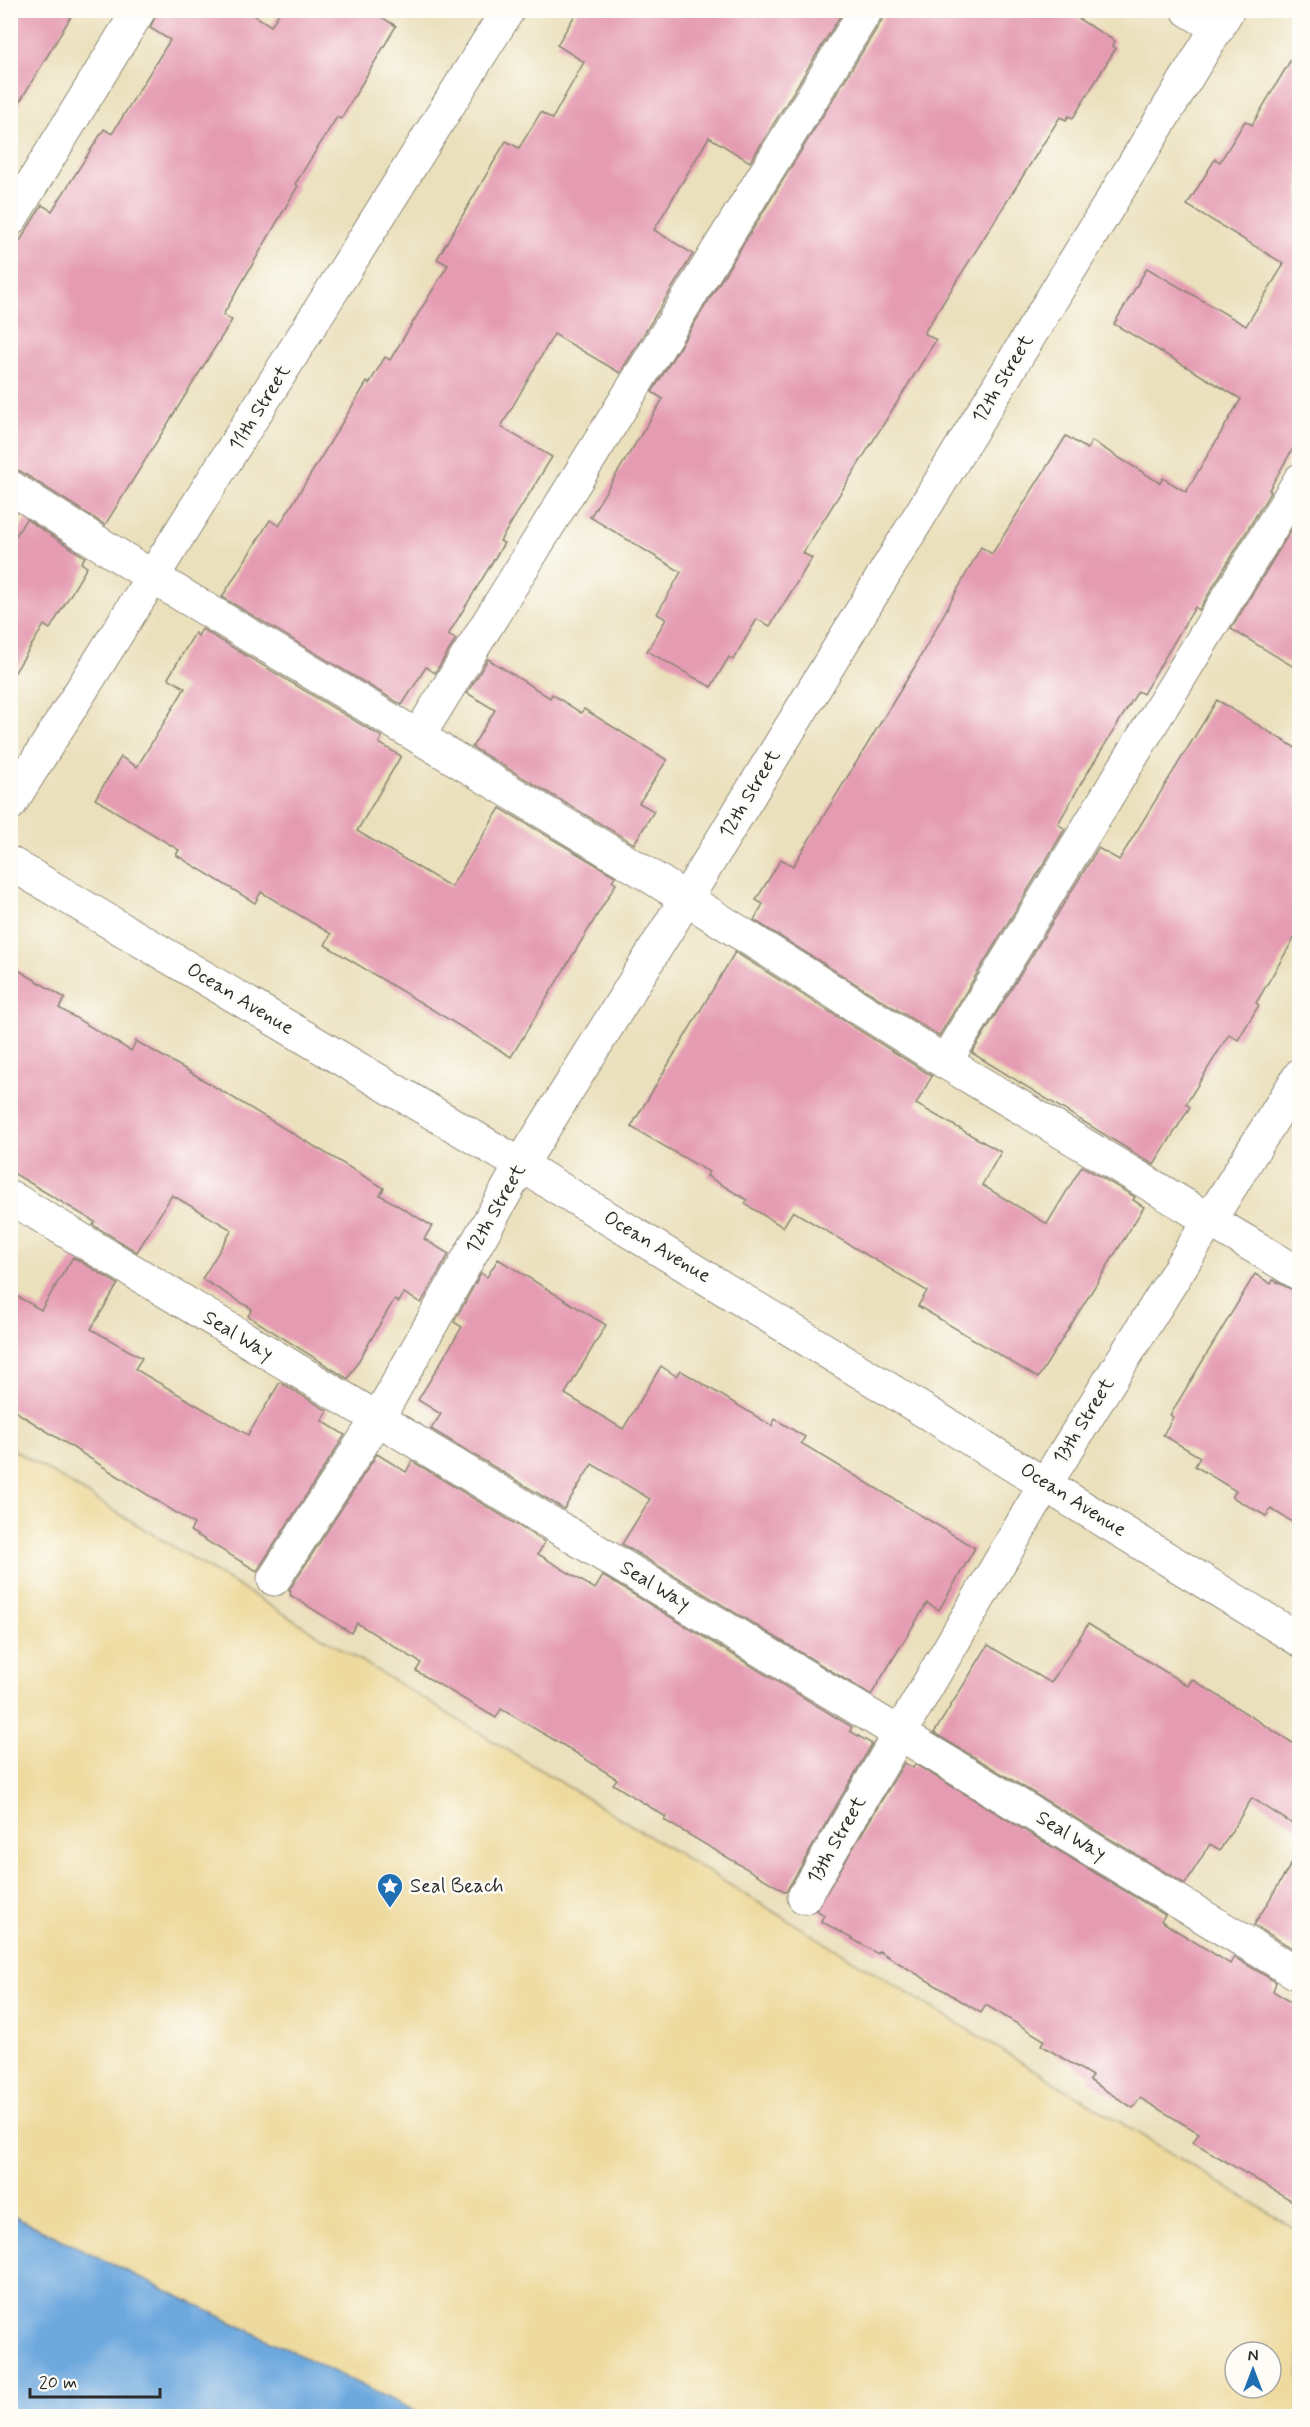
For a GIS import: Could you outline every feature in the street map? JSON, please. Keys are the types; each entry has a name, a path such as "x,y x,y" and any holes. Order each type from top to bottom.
{"street":[{"path":"10,220 139,10"},
{"name":"11th Street","path":"10,804 154,578 508,10"},
{"path":"419,735 866,10"},
{"path":"1188,10 1223,19"},
{"name":"12th Street","path":"274,1579 377,1420 521,1165 1223,19"},
{"path":"945,1062 1299,480"},
{"path":"10,487 154,578 419,735 686,899 945,1062 1299,1274"},
{"name":"Ocean Avenue","path":"10,863 521,1165 1046,1483 1299,1640"},
{"name":"13th Street","path":"804,1897 1046,1483 1299,1075"},
{"name":"Seal Way","path":"10,1197 377,1420 900,1732 1299,1975"}],"sand":[{"name":"Seal Beach","path":"11,1448 1299,2231 1299,2416 425,2416 11,2215"}],"water":[{"path":"11,2215 425,2416 11,2416"}],"building":[{"path":"10,10 75,10 10,118"},
{"path":"158,10 246,10 271,26 281,10 370,10 396,26 341,119 337,117 295,184 298,186 223,315 232,320 105,525 20,471 10,468 10,257 42,205 52,211 104,129 112,134 170,40 150,28"},
{"path":"578,10 844,10 750,162 709,137 654,230 693,254 620,373 554,334 501,427 552,457 500,541 504,543 448,635 456,639 435,673 426,667 402,705 222,597 270,520 279,526 367,382 369,384 385,357 390,360 448,265 437,259 506,141 519,148 541,112 552,119 584,62 557,45"},
{"path":"885,10 1064,10 1115,41 1112,46 1116,48 1073,118 1069,116 1066,120 1060,117 924,333 936,340 803,553 812,558 770,626 757,619 733,660 729,657 711,687 647,651 666,619 657,614 681,572 590,517 663,399 652,392 882,20"},
{"path":"1299,46 1299,438 1269,490 1271,491 1199,610 1195,607 1143,694 1138,691 1083,780 1058,824 1065,829 939,1036 754,920 763,904 756,900 781,859 793,866 914,668 981,547 992,554 1066,436 1087,449 1092,441 1160,483 1163,478 1186,492 1241,399 1114,324 1147,268 1246,326 1284,264 1187,205 1215,159 1220,162 1245,121 1252,125"},
{"path":"1299,517 1299,670 1231,629"},
{"path":"26,519 85,557 81,563 87,567 50,629 44,625 10,680 10,545"},
{"path":"202,629 382,737 379,743 401,756 357,831 451,887 500,808 615,876 612,881 616,884 511,1057 325,945 331,934 261,892 255,903 176,855 179,850 95,799 121,757 137,767 185,688 168,678 195,633 198,636"},
{"path":"488,659 550,698 552,694 581,713 584,709 667,760 639,803 654,811 634,844 472,747 495,710 467,693"},
{"path":"1217,700 1299,750 1299,930 1256,1003 1259,1005 1238,1040 1229,1034 1186,1104 1190,1107 1154,1165 972,1053 1098,848 1119,860"},
{"path":"735,952 932,1076 916,1104 1001,1152 982,1185 1047,1224 1082,1166 1135,1197 1133,1200 1144,1207 1038,1378 918,1306 927,1291 793,1211 783,1227 745,1204 747,1200 707,1176 709,1172 631,1127"},
{"path":"10,965 65,998 59,1008 131,1051 136,1041 185,1069 384,1188 380,1195 432,1226 424,1239 449,1254 421,1303 404,1293 399,1302 394,1300 348,1379 248,1316 252,1309 202,1279 232,1230 172,1195 137,1252 93,1225 95,1222 10,1171"},
{"path":"73,1257 118,1284 91,1329 142,1358 135,1369 248,1435 280,1382 328,1411 322,1421 345,1435 257,1571 190,1531 194,1524 10,1408 10,1292 41,1310"},
{"path":"498,1259 606,1325 565,1394 623,1429 661,1366 676,1376 680,1370 772,1426 775,1419 805,1437 801,1443 975,1548 939,1610 927,1603 871,1695 622,1544 650,1499 592,1464 564,1509 431,1429 441,1414 418,1400 462,1327 454,1322 481,1273 487,1277"},
{"path":"1255,1274 1271,1284 1273,1280 1299,1293 1299,1526 1271,1509 1266,1516 1232,1497 1236,1491 1195,1466 1200,1457 1163,1435 1173,1417 1170,1415"},
{"path":"377,1454 406,1472 412,1461 545,1542 538,1554 595,1589 603,1576 852,1727 850,1731 872,1744 786,1892 664,1820 666,1817 613,1784 617,1779 568,1748 501,1709 496,1718 416,1671 421,1663 357,1623 351,1633 290,1595 289,1590"},
{"path":"1088,1624 1188,1686 1192,1679 1299,1747 1299,1828 1252,1798 1220,1850 1210,1844 1185,1884 934,1733 988,1645 1051,1683"},
{"path":"904,1763 913,1768 915,1764 1165,1915 1161,1921 1230,1964 1234,1957 1276,1982 1273,1991 1299,2008 1299,2205 1193,2142 1199,2133 1140,2098 1133,2108 1089,2080 1092,2076 1041,2045 1044,2040 986,2005 981,2013 879,1951 878,1954 821,1921 824,1915 816,1910"},
{"path":"1299,1851 1299,1944 1295,1950 1254,1925"}],"place":[{"name":"Seal Beach","path":"390,1909"}]}
